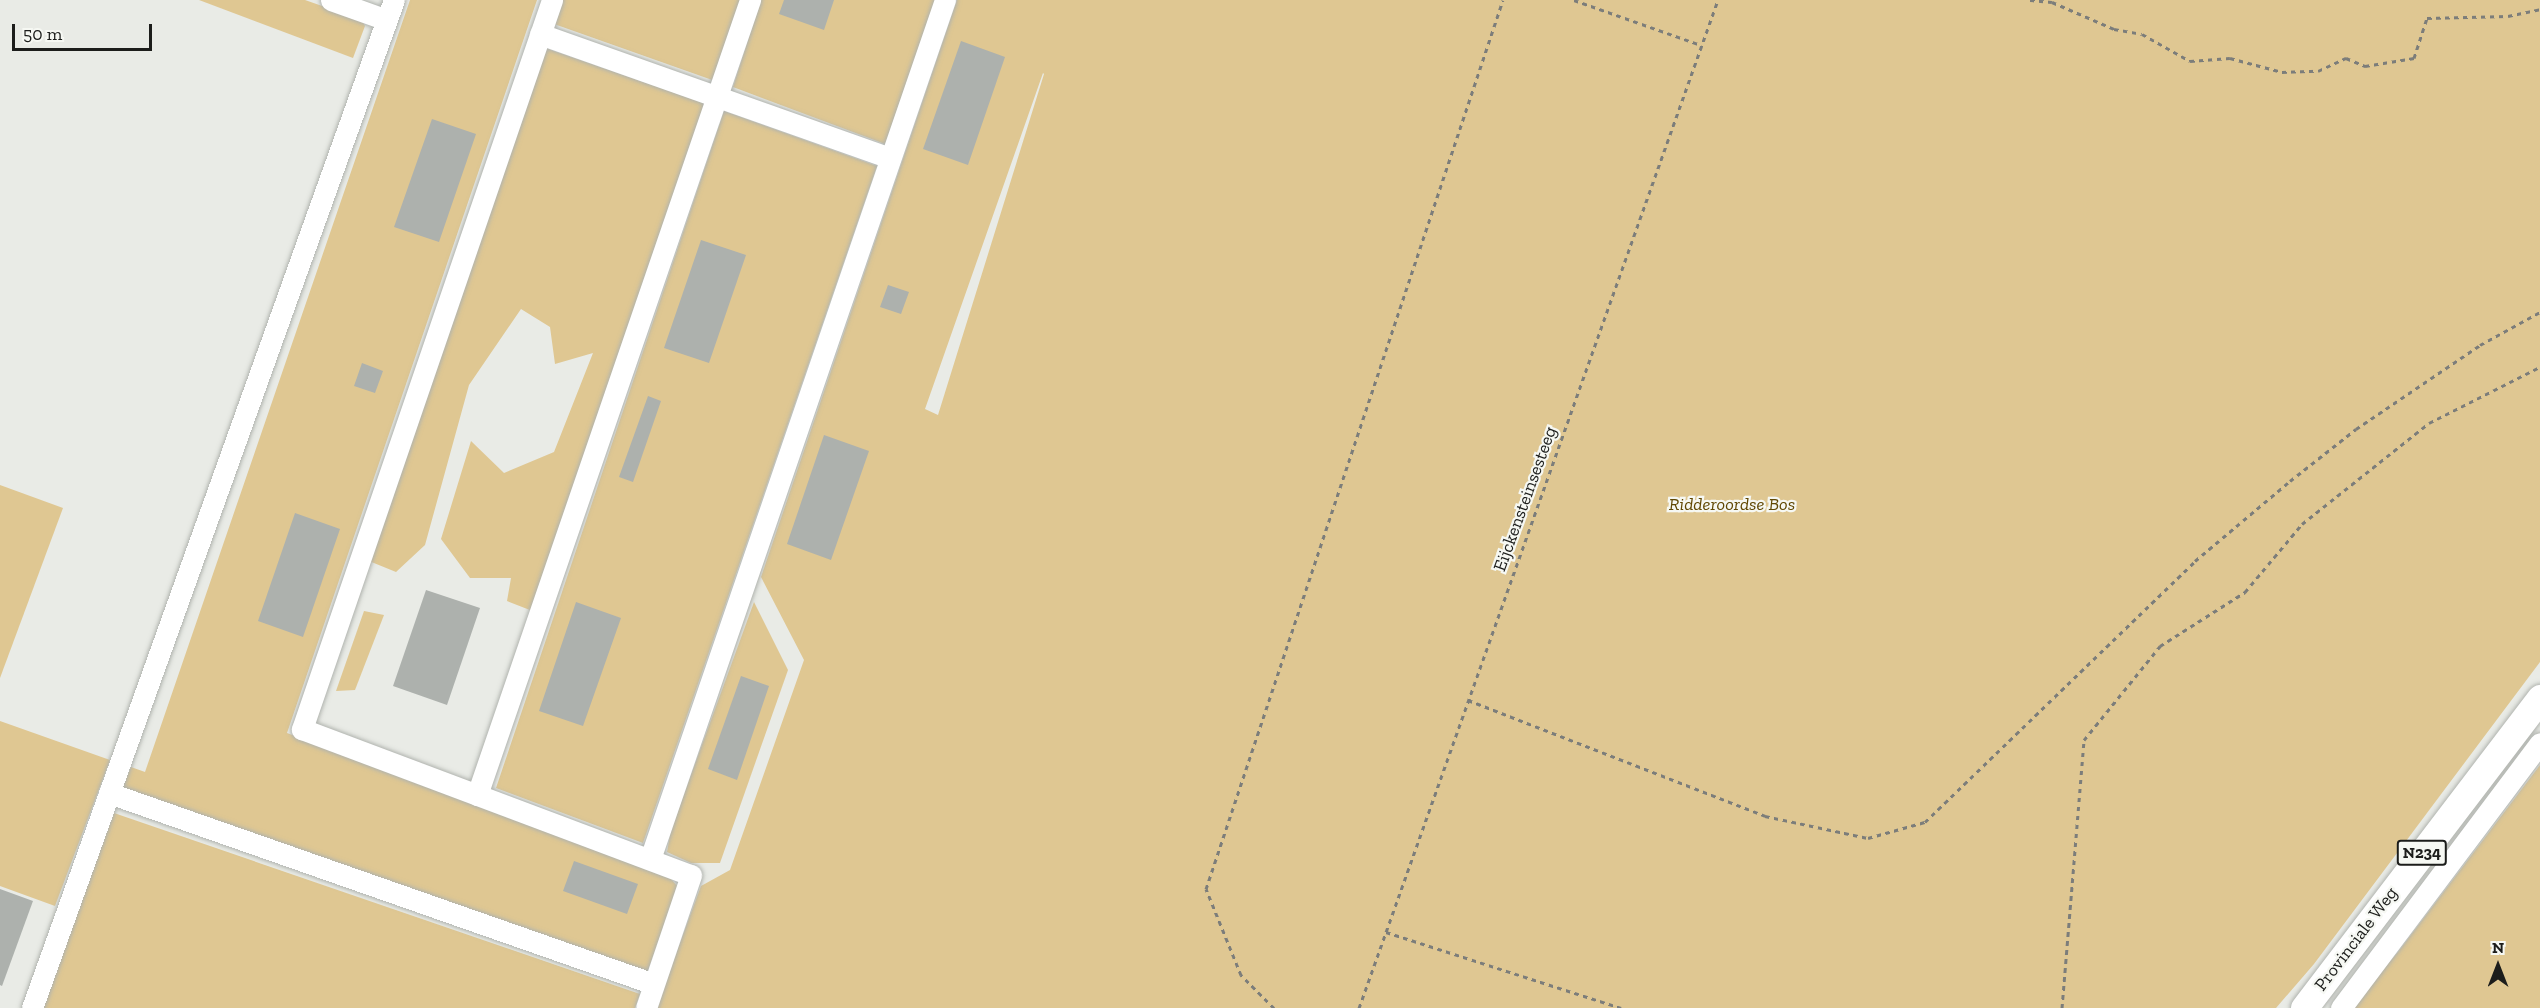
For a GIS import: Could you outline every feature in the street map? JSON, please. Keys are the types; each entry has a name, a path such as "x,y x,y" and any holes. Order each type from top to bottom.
{"main road":[{"name":"Provinciale Weg","path":"2304,1008 2540,698"}],"street":[{"path":"331,0 387,20"},
{"path":"32,1008 394,0"},
{"path":"552,0 302,729 691,875 646,1008"},
{"path":"477,795 750,0"},
{"path":"650,859 945,0"},
{"path":"540,34 890,158"},
{"path":"2341,1008 2540,743"},
{"path":"109,793 654,984"}],"path":[{"path":"1274,1008 1241,975 1206,889 1503,0"},
{"path":"1574,0 1701,45"},
{"name":"Eijckensteinsesteeg","path":"1359,1008 1718,0"},
{"path":"2030,0 2052,2 2114,29 2142,34 2190,61 2230,58 2282,72 2318,71 2346,58 2365,66 2414,58 2427,18 2508,16 2540,9"},
{"path":"1468,700 1765,816 1868,838 1925,822 2178,576 2290,481 2355,429 2480,345 2540,312"},
{"path":"2062,1008 2084,741 2160,646 2245,592 2302,524 2429,423 2540,367"},
{"path":"1386,932 1621,1008"}],"green space":[{"path":"199,0 305,0 362,20 365,26 353,58"},
{"path":"410,0 537,0 287,733 671,879 678,887 647,973 122,789 131,767 145,772"},
{"path":"562,0 743,0 715,81 554,24"},
{"path":"761,0 936,0 885,144 733,87"},
{"name":"Ridderoordse Bos","path":"957,0 2540,0 2540,662 2314,964 2276,1008 656,1008 701,886 730,870 804,660 761,577","holes":["1044,74 938,415 925,409"]},
{"path":"545,48 707,104 535,612 507,601 511,578 470,578 441,539 471,441 504,473 554,452 593,353 555,364 550,327 521,309 469,385 425,545 396,572 369,561"},
{"path":"724,111 877,166 643,843 496,788"},
{"path":"0,485 63,508 0,678"},
{"path":"754,602 788,670 720,863 691,863 667,852 671,830"},
{"path":"364,611 384,615 355,690 336,691"},
{"path":"0,721 110,760 55,906 0,886"},
{"path":"2540,765 2540,1008 2351,1008 2398,952"},
{"path":"114,813 640,994 635,1008 42,1008"}],"building":[{"path":"784,0 834,0 824,30 779,14"},
{"path":"961,41 1005,57 968,165 923,149"},
{"path":"432,119 476,134 439,242 394,227"},
{"path":"701,240 746,255 709,363 664,348"},
{"path":"888,285 909,292 901,314 880,307"},
{"path":"362,363 383,371 375,393 354,386"},
{"path":"648,396 661,401 633,482 619,477"},
{"path":"824,435 869,451 831,560 787,544"},
{"path":"295,513 340,529 303,637 258,621"},
{"path":"426,590 480,608 447,705 393,686"},
{"path":"576,602 621,618 583,726 539,711"},
{"path":"741,676 769,686 737,780 708,769"},
{"path":"574,861 638,884 627,914 563,891"},
{"path":"0,889 33,901 2,986 0,985"}]}
